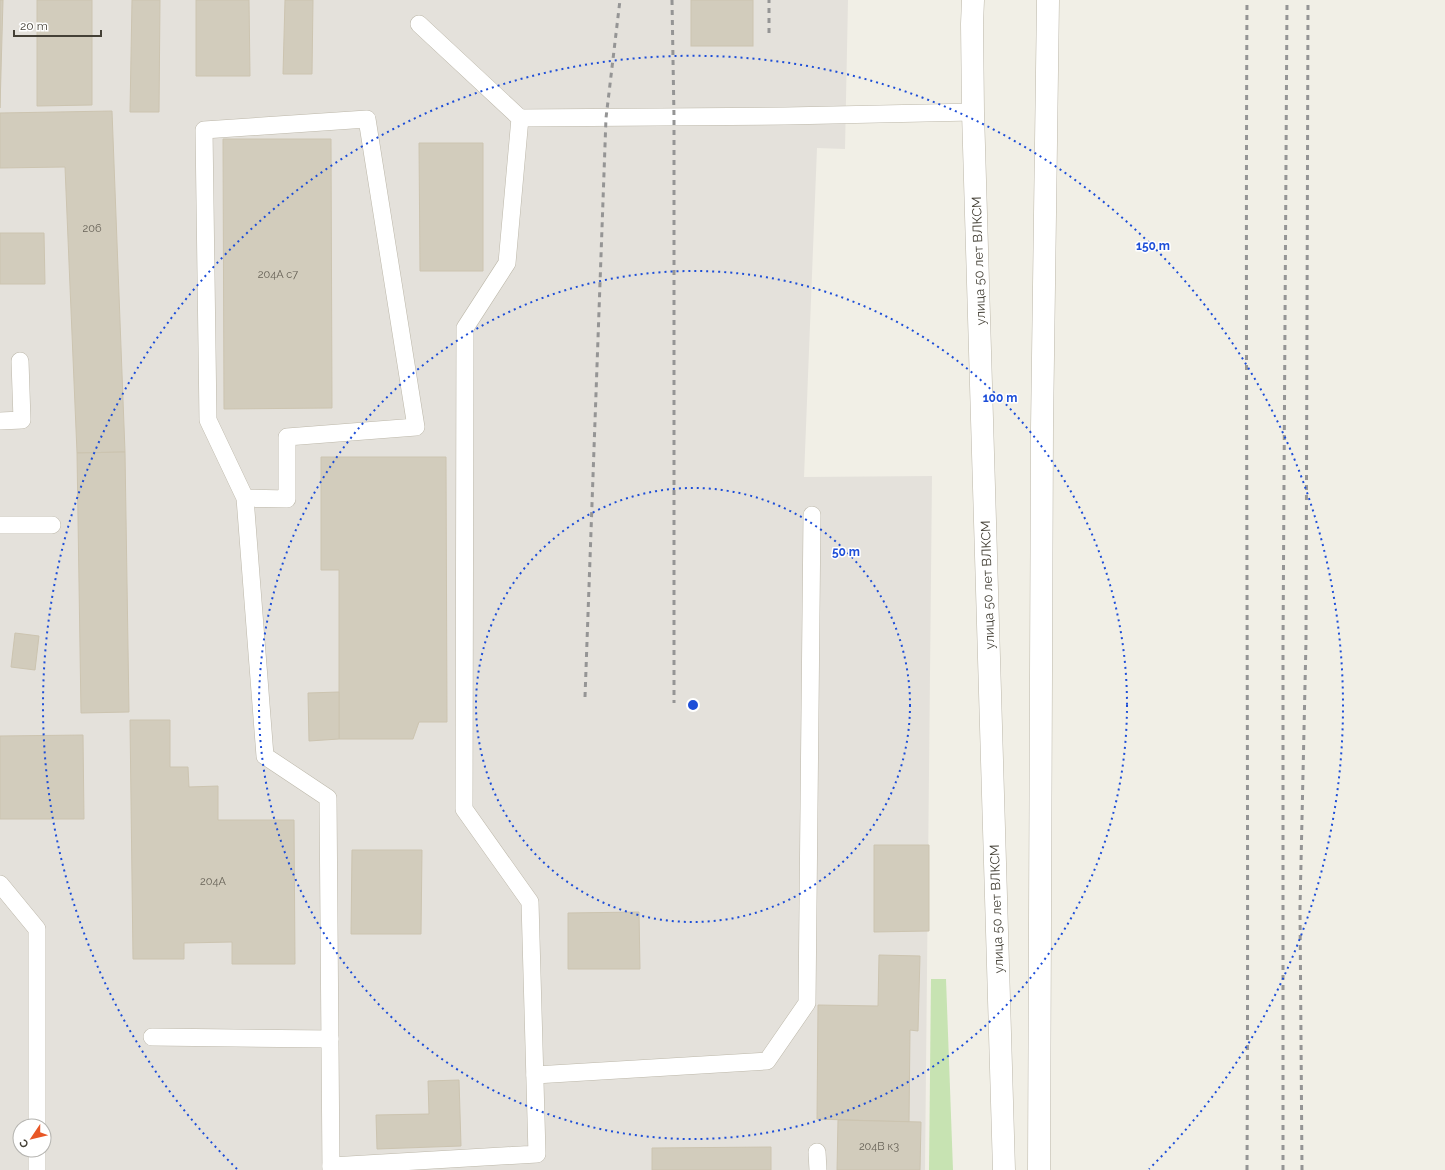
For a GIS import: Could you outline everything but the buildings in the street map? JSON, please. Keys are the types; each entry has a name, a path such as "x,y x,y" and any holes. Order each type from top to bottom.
{"street":[{"path":"968,0 972,24"},
{"name":"улица 50 лет ВЛКСМ","path":"973,0 973,112 1004,1170"},
{"path":"1039,1170 1042,428 1048,0"}],"lane":[{"path":"419,24 520,118 794,116 973,112"},
{"path":"245,498 287,499 287,437 416,427 367,119 204,130 208,420 245,498 265,756 328,798 331,1168 537,1154 530,902 464,810 466,328 507,262 520,118"},
{"path":"0,420 22,420 20,361"},
{"path":"535,1075 767,1061 807,1003 812,515"},
{"path":"0,525 52,525"},
{"path":"0,884 37,929 37,1118"},
{"path":"152,1037 330,1039"},
{"path":"817,1152 818,1170"},
{"path":"37,1158 37,1170"}],"shaded area":[{"path":"0,0 848,0 845,149 817,148 804,477 932,476 925,1170 0,1170"}],"green space":[{"path":"931,979 946,979 953,1170 929,1170"}],"railway":[{"path":"585,697 606,118 620,0"},
{"path":"672,0 674,117 674,703"},
{"path":"769,0 769,33"},
{"path":"1247,0 1247,1170"},
{"path":"1283,1170 1283,645 1287,0"},
{"path":"1302,1170 1300,908 1306,641 1308,0"}]}
